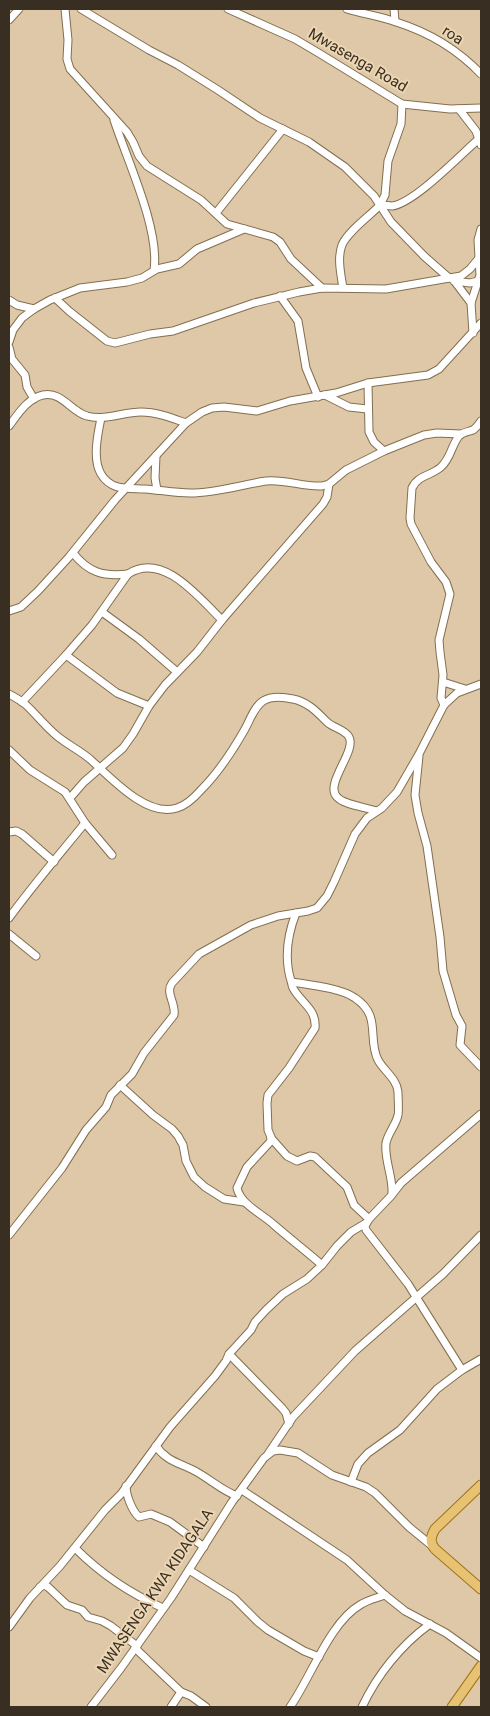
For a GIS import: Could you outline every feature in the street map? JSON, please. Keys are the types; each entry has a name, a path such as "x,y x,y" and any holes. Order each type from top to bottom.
{"main road":[{"path":"481,1485 436,1528 432,1534 431,1545 481,1589"},
{"path":"452,1707 481,1666"}],"street":[{"path":"9,20 19,9"},
{"path":"65,9 68,34 66,59 68,65 127,132 134,142 139,156 147,166 201,200 227,224 273,237 280,242 291,258 322,288"},
{"path":"81,9 202,80 260,118 309,142 345,167 380,204 391,222 424,256 452,279 471,303"},
{"name":"Mwasenga Road","path":"228,9 295,39 402,104 459,109 481,108"},
{"name":"roa","path":"347,9 395,21 422,32 452,49 471,63 481,74"},
{"path":"394,9 395,21"},
{"path":"343,288 340,257 342,246 346,238 380,204 385,195 388,161 401,124 402,104"},
{"path":"380,204 392,206 404,202 428,185 480,140 476,131 459,109"},
{"path":"113,117 149,222 155,254 154,270"},
{"path":"216,213 283,129"},
{"path":"9,342 16,324 34,308 80,288 133,281 154,270 178,264 197,249 245,229"},
{"path":"473,333 471,303 479,285 478,240 481,229"},
{"path":"55,298 107,341 115,343 150,334 173,331 254,303 322,288 386,289 452,279 466,273 479,258"},
{"path":"452,279 479,285"},
{"path":"280,296 298,321 306,368 322,396 349,407 367,409"},
{"path":"9,300 17,305 34,308"},
{"path":"9,612 22,607 30,600 186,423 202,412 212,408 224,407 257,411 290,401 322,396 368,383 405,379 433,373 439,369 481,323"},
{"path":"9,347 10,355 25,374 27,387 34,399"},
{"path":"9,368 18,367"},
{"path":"368,383 367,409 370,436 384,451"},
{"path":"9,423 26,405 43,395 66,401 85,416 101,418 140,412 163,415 186,423"},
{"path":"101,418 97,451 99,470 107,481 126,490 191,493 271,481 316,486 329,484 346,470 384,451 424,435 461,434 472,430 481,421"},
{"path":"444,705 440,698 443,682 440,640 450,594 446,582 431,562 411,524 410,518 414,485 422,477 437,470 442,465 450,456 461,434"},
{"path":"156,456 154,467 157,490"},
{"path":"70,798 84,782 122,748 133,734 149,706 177,672 197,652 222,620 323,504 327,497 329,484"},
{"path":"73,553 86,567 97,572 114,575 128,574 150,567 163,570 182,583 222,620"},
{"path":"22,702 66,655 102,612 128,574"},
{"path":"102,612 139,639 177,672"},
{"path":"66,655 117,693 149,706"},
{"path":"443,682 465,689"},
{"path":"9,1235 62,1168 86,1130 106,1107 111,1095 125,1083 144,1054 174,1015 175,1009 169,988 199,954 251,924 278,916 316,909 323,901 337,876 355,834 367,818 397,792 444,705 457,693 481,684"},
{"path":"9,694 22,702 49,729 145,804 172,810 192,800 217,773 231,754 254,712 262,702 270,698 290,698 312,708 331,726 348,736 349,747 337,779 335,794 342,801 376,811"},
{"path":"9,750 30,770 57,786 70,798 85,823 112,854"},
{"path":"419,754 415,795 429,857 443,971 455,1013 461,1024 460,1045 481,1067"},
{"path":"9,918 28,891 85,823"},
{"path":"9,825 12,831 54,862"},
{"path":"296,913 287,942 288,969 291,984 312,1013 315,1020 315,1028 289,1068 268,1095 268,1130 271,1138 292,1159 300,1161 310,1156 315,1157 347,1187 354,1204 368,1221"},
{"path":"9,934 36,956"},
{"path":"292,982 353,996 372,1018 376,1056 396,1083 398,1090 399,1114 390,1130 386,1146 392,1183 391,1196"},
{"path":"120,1086 153,1115 172,1128 183,1145 186,1161 194,1177 205,1187 224,1199 244,1202"},
{"path":"9,1627 30,1598 75,1548 105,1510 118,1498 170,1427 221,1368 228,1354 251,1330 255,1322 266,1310 283,1294 307,1279 351,1232 368,1221 410,1174 481,1114"},
{"path":"271,1138 247,1167 239,1181 238,1193 244,1202 272,1222 322,1265"},
{"path":"368,1221 366,1230 393,1262 462,1370"},
{"name":"MWASENGA KWA KIDAGALA","path":"91,1707 136,1647 189,1570 226,1510 293,1417 355,1351 443,1274 481,1234"},
{"path":"228,1354 282,1408 286,1413 288,1424"},
{"path":"351,1482 362,1458 400,1430 431,1395 462,1370 481,1359"},
{"path":"156,1446 168,1459 196,1472 225,1491 239,1493 347,1560 405,1611 446,1633 481,1658"},
{"path":"268,1454 280,1450 298,1453 332,1476 366,1487 431,1545"},
{"path":"126,1486 133,1510 137,1516 151,1514 170,1522 204,1547"},
{"path":"75,1548 118,1583 163,1608"},
{"path":"189,1570 234,1598 268,1630 319,1658"},
{"path":"40,1587 44,1585 48,1587 66,1606 82,1610 88,1617 111,1626 136,1647 181,1692 191,1696 206,1707"},
{"path":"290,1707 339,1626 352,1610 360,1604 385,1595"},
{"path":"362,1707 368,1694 390,1663 416,1634 430,1624"},
{"path":"171,1707 181,1692"}]}
